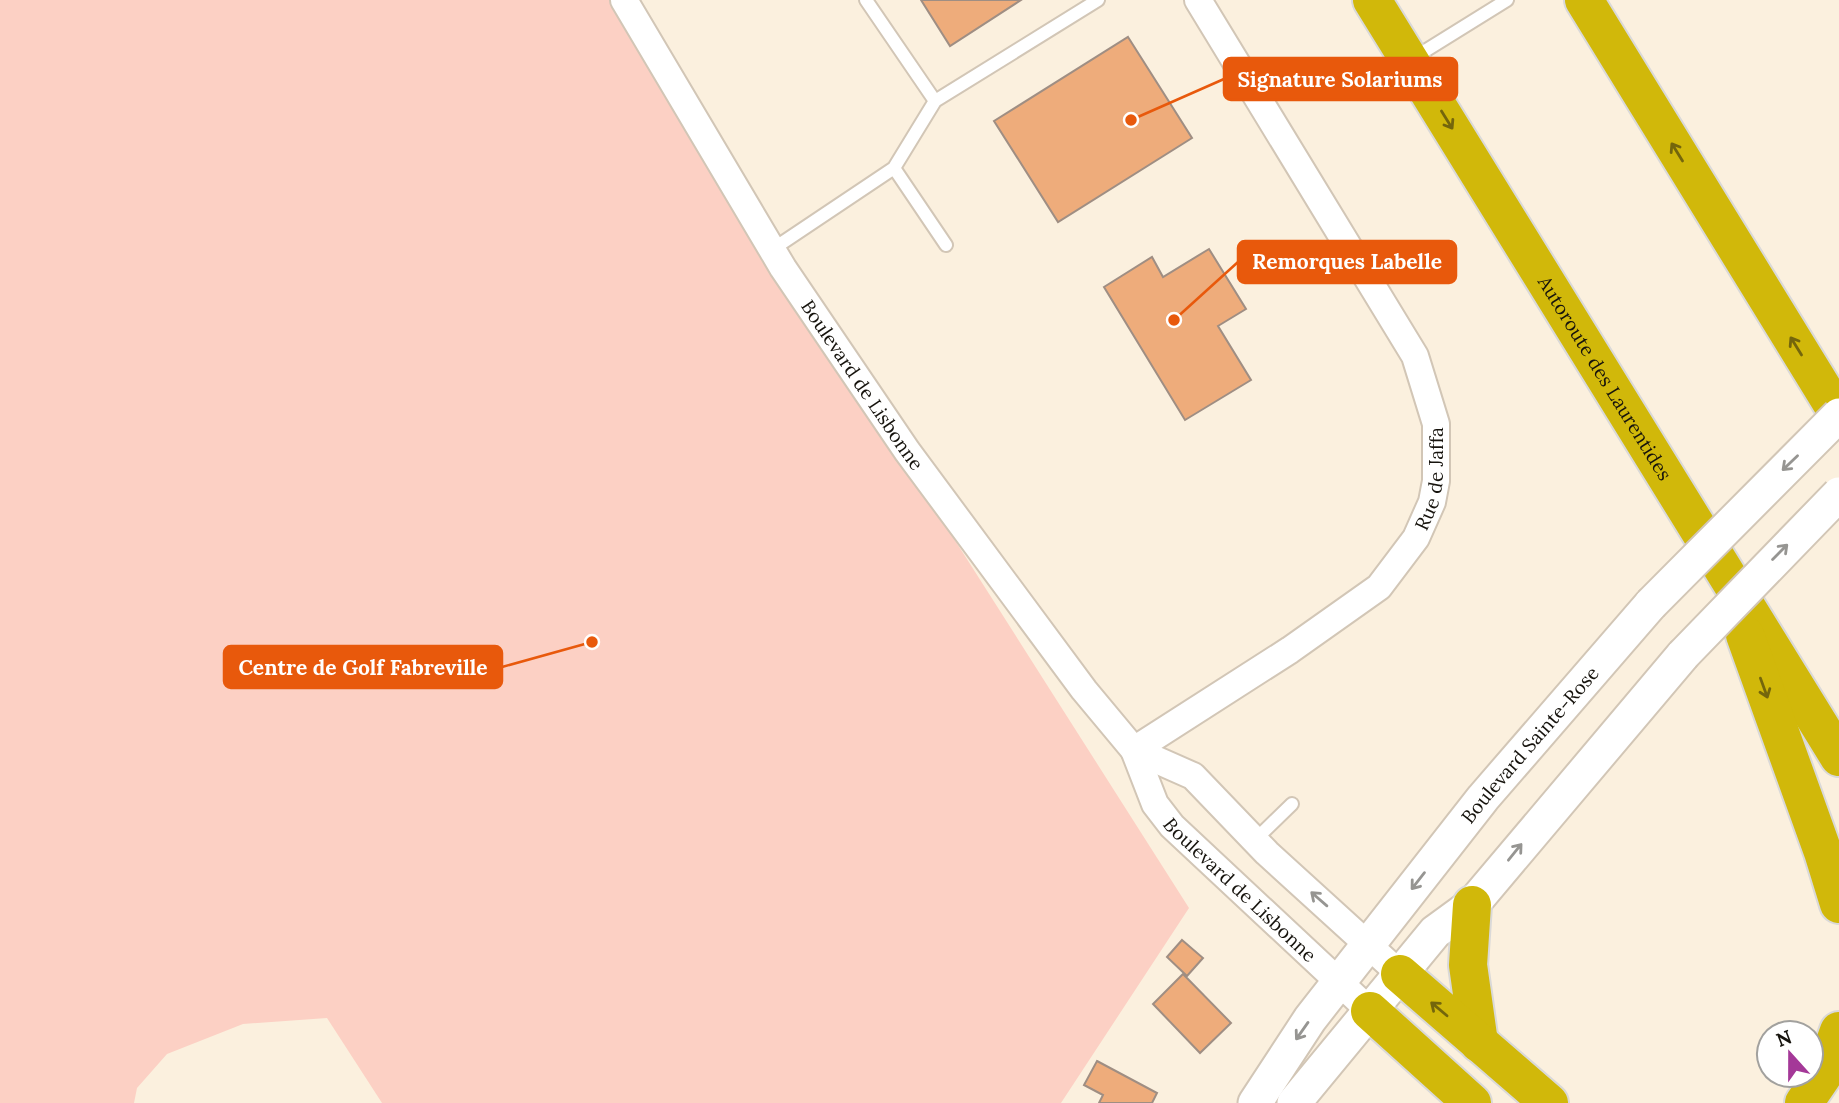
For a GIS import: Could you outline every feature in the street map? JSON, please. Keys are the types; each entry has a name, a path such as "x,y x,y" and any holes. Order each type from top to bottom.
{"highway":[{"name":"Autoroute des Laurentides","path":"1372,0 1839,757"},
{"path":"1584,0 1837,412"},
{"path":"1716,554 1823,852 1839,904"},
{"path":"1472,905 1468,965 1479,1042"},
{"path":"1400,974 1549,1103"},
{"path":"1370,1011 1472,1103"},
{"path":"1804,1103 1823,1075 1839,1031"}],"street":[{"name":"Boulevard de Lisbonne","path":"624,0 773,249 906,451 1084,690 1134,750 1154,804 1164,817 1370,1011"},
{"name":"Rue de Jaffa","path":"1134,750 1290,650 1379,587 1416,538 1432,502 1437,471 1436,424 1415,356 1198,0"},
{"name":"Boulevard Sainte-Rose","path":"1255,1103 1310,1019 1507,768 1651,604 1837,412"},
{"path":"1293,1103 1435,932 1472,905 1683,655 1839,494"},
{"name":"Boulevard de Lisbonne","path":"1134,750 1193,776 1254,841 1400,974"}],"lane":[{"path":"866,0 935,101"},
{"path":"773,249 894,168 935,101 1098,0"},
{"path":"1410,61 1507,0"},
{"path":"894,168 946,245"},
{"path":"1254,841 1293,804"}],"shaded area":[{"path":"0,0 611,0 1189,908 1061,1103 382,1103 327,1018 243,1024 167,1054 137,1088 134,1103 0,1103"}],"building":[{"path":"921,0 1021,0 950,46"},
{"path":"1128,37 1192,138 1058,222 994,121"},
{"path":"1209,249 1246,309 1218,326 1251,380 1185,420 1104,287 1152,257 1163,277"},
{"path":"1182,940 1203,958 1187,976 1167,957"},
{"path":"1183,974 1231,1023 1200,1053 1153,1004"},
{"path":"1097,1061 1157,1093 1152,1103 1099,1103 1103,1095 1084,1085"}],"place":[{"name":"Signature Solariums","path":"1131,120"},
{"name":"Remorques Labelle","path":"1174,320"},
{"name":"Centre de Golf Fabreville","path":"592,642"}]}
